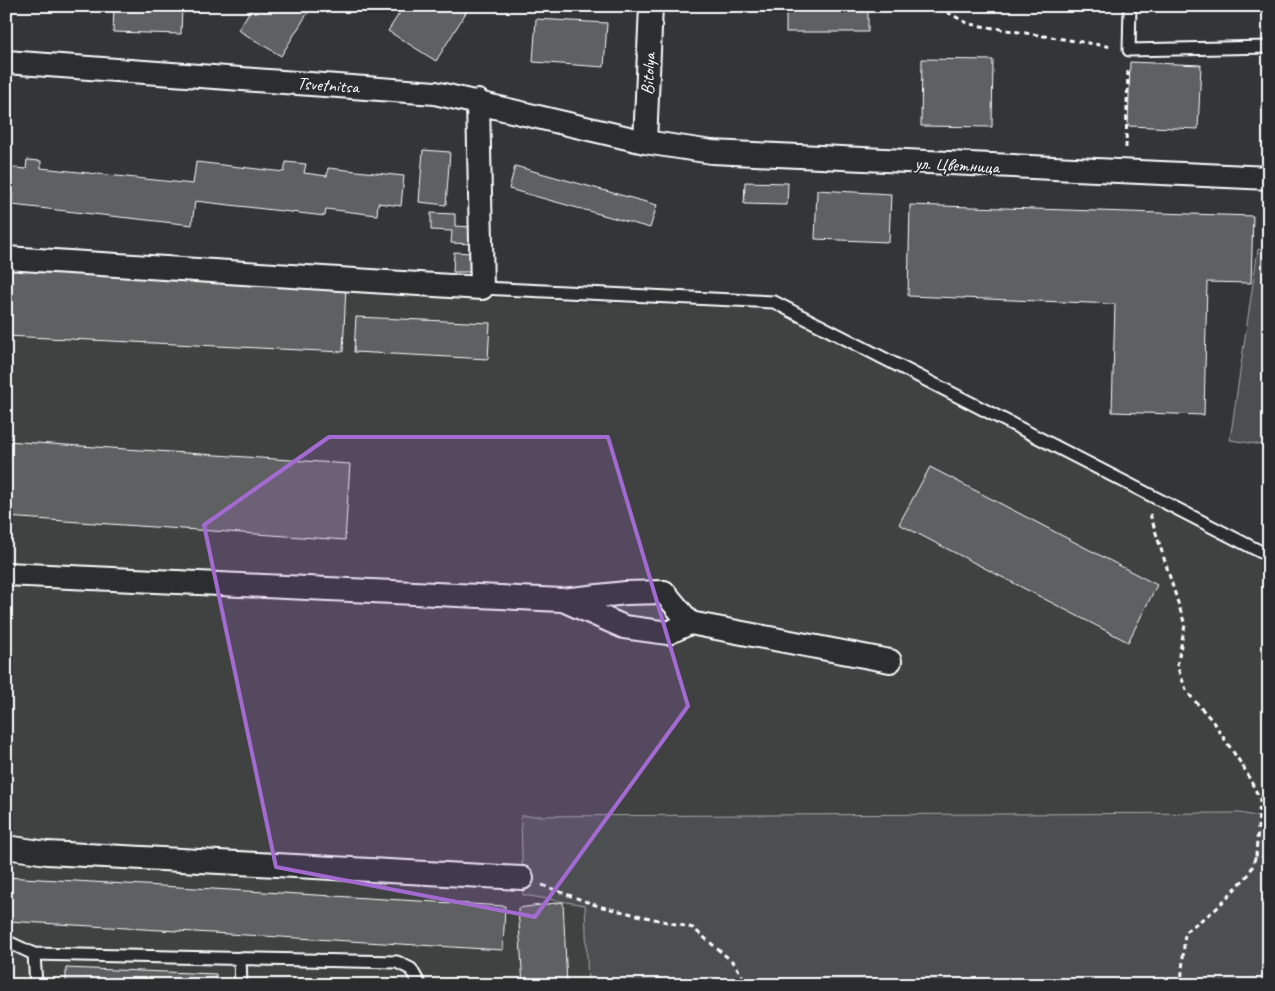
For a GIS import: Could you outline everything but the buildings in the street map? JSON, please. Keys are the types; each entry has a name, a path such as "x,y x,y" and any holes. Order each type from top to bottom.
{"street":[{"name":"Bitolya","path":"645,142 651,6"},
{"name":"Tsvetnitsa","path":"6,62 435,93 645,142"},
{"path":"6,258 482,288 478,102"},
{"name":"ул. Цветница","path":"645,142 712,152 1125,173 1269,178"},
{"path":"6,574 562,600 626,593 664,592 690,623"},
{"path":"562,600 624,627 668,633 690,623 890,660"},
{"path":"6,847 47,853 522,878"}],"lane":[{"path":"1130,6 1129,50 1269,47"},
{"path":"482,288 774,302 1269,556"},
{"path":"6,941 34,954 397,962 411,969 420,985"},
{"path":"34,954 36,985"},
{"path":"240,958 241,985"}],"path":[{"path":"942,6 943,10 969,24 1129,50 1125,173"},
{"path":"1141,490 1185,625 1178,666 1187,692 1211,720 1244,768 1260,799 1256,855 1250,873 1216,909 1185,932 1181,985"},
{"path":"1256,855 1269,858"},
{"path":"522,878 598,906 693,928 734,963 748,985"}],"highlighted area":[{"path":"329,437 608,437 688,706 535,917 276,867 204,525"}],"shaded area":[{"path":"1258,249 1269,251 1269,446 1230,440"},
{"path":"6,278 798,311 1269,561 1269,985 6,985"},
{"path":"657,594 679,625 601,613 598,598"},
{"path":"1240,813 1269,819 1269,985 588,985 585,905 523,895 521,816"}]}
